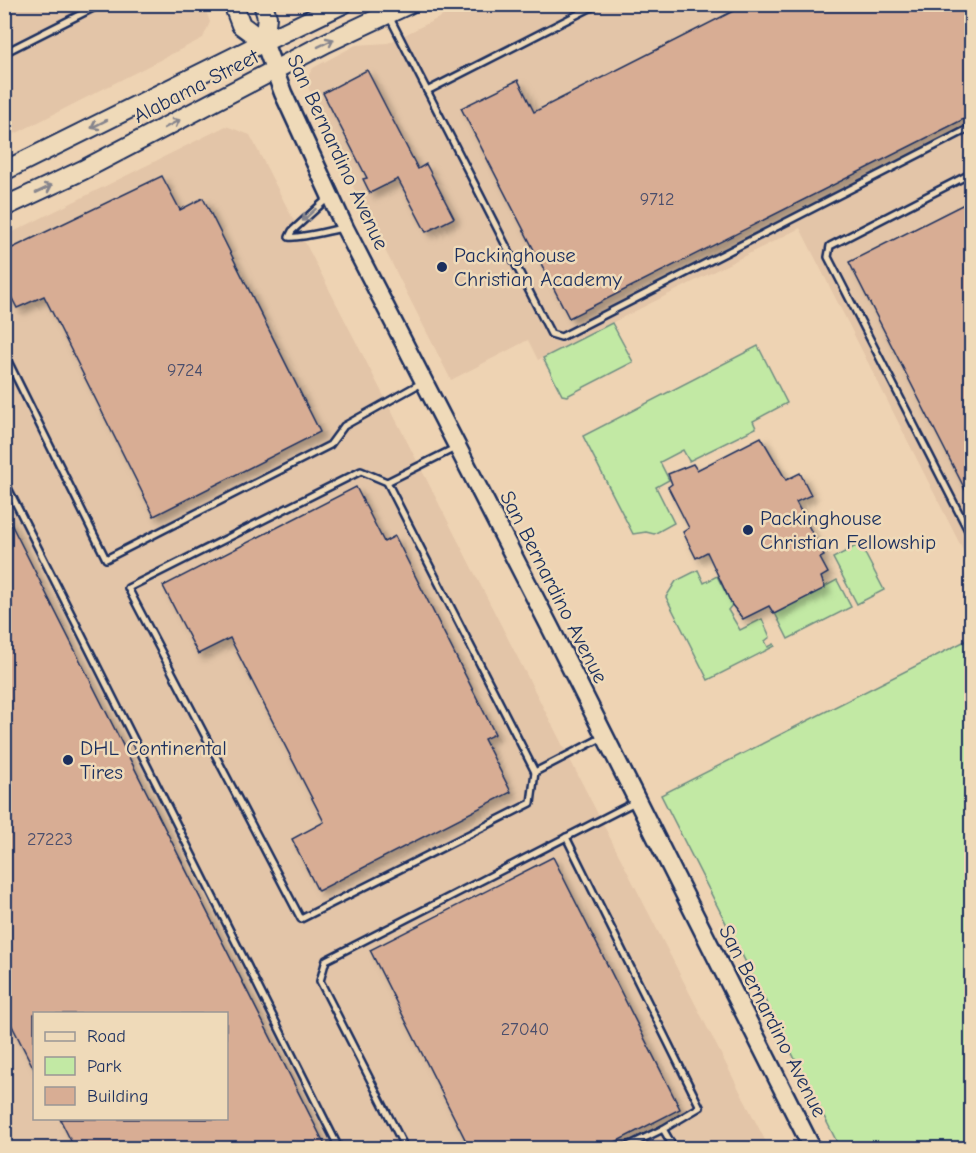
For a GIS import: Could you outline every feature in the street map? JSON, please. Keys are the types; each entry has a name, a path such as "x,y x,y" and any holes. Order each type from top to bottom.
{"main road":[{"name":"San Bernardino Avenue","path":"233,4 241,26 264,42"},
{"name":"San Bernardino Avenue","path":"263,4 267,17 264,42 274,71 345,228 458,446 812,1149"},
{"name":"Alabama Street","path":"4,171 343,4"},
{"name":"Alabama Street","path":"4,207 83,170 326,43 409,4"}],"lane":[{"path":"4,53 101,4"},
{"path":"427,91 598,4"},
{"path":"394,10 427,91 551,334 561,337 972,127"},
{"path":"972,173 830,246 828,257 972,538"},
{"path":"331,195 292,231 289,237 296,238 345,228"},
{"path":"4,353 106,560 330,446 344,426 425,381"},
{"path":"387,482 458,446"},
{"path":"362,471 387,482 535,772 531,802 301,919 128,588 362,471"},
{"path":"4,480 339,1149"},
{"path":"535,772 605,736"},
{"path":"405,1149 321,981 326,960 638,801"},
{"path":"566,837 700,1107 624,1149"},
{"path":"663,1129 674,1149"}],"shaded area":[{"path":"5,5 204,5 210,22 203,38 5,139"},
{"path":"465,5 971,5 971,566 800,228 538,360 528,340 451,380 356,193 308,87 308,76 313,68 356,45 388,43"},
{"path":"226,126 250,135 769,1148 5,1148 5,236"}],"green space":[{"path":"612,323 633,362 567,396 562,395 543,358"},
{"path":"758,346 787,403 753,421 756,428 689,461 683,450 660,462 669,480 656,487 674,523 654,534 646,532 633,534 583,436"},
{"path":"860,544 884,590 857,604 833,558"},
{"path":"698,570 704,583 717,576 732,605 728,610 740,630 762,619 770,637 765,641 768,647 774,644 775,646 708,680 666,597 676,581"},
{"path":"837,580 851,607 788,639 775,613"},
{"path":"971,638 971,1148 840,1148 661,795"}],"building":[{"path":"747,4 972,4 972,115 569,318 461,108 518,80 534,112"},
{"path":"367,70 418,169 426,164 454,218 426,232 398,179 370,193 363,179 367,178 323,93"},
{"path":"162,176 180,210 203,198 320,432 154,516 44,296 17,308 4,283 4,252"},
{"path":"972,200 972,503 849,262"},
{"name":"Packinghouse Christian Fellowship","path":"761,437 786,480 800,473 811,495 796,502 824,556 820,558 828,573 821,577 825,588 774,614 769,606 743,619 732,605 707,552 696,558 683,532 689,528 668,487 672,484 668,474 693,464 697,470"},
{"path":"356,487 384,542 395,536 495,734 484,739 511,792 318,891 292,839 324,822 230,638 198,654 163,586"},
{"name":"DHL Continental Tires","path":"4,510 327,1149 75,1149 60,1120 228,1120 228,1012 33,1012 33,1067 4,1010"},
{"path":"553,857 680,1109 602,1149 470,1149 370,950"}],"place":[{"name":"Packinghouse Christian Academy","path":"442,267"},
{"name":"Packinghouse Christian Fellowship","path":"748,530"},
{"name":"DHL Continental Tires","path":"68,760"}]}
